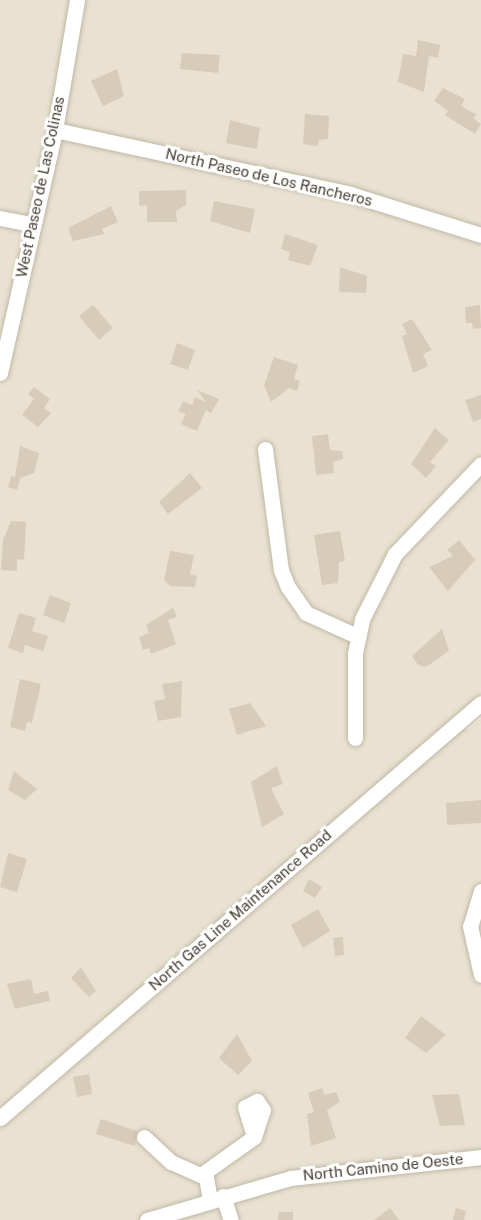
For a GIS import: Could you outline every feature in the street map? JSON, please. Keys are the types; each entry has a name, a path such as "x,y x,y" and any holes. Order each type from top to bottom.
{"street":[{"name":"West Paseo de Las Colinas","path":"0,373 55,130 77,0"},
{"name":"North Paseo de Los Rancheros","path":"55,130 350,194 481,235"},
{"path":"0,218 32,224"},
{"path":"264,450 288,587 306,613 357,636"},
{"path":"355,738 357,636 395,554 481,464"},
{"name":"North Gas Line Maintenance Road","path":"0,1118 481,703"},
{"path":"481,891 470,926 481,975"},
{"path":"144,1137 171,1162 203,1176 231,1220"},
{"path":"203,1176 254,1137"},
{"name":"North Camino de Oeste","path":"147,1220 217,1198 336,1169 481,1157"}],"shaded area":[{"path":"0,0 481,0 481,694 444,727 469,729 481,719 481,1220 0,1220"}],"building":[{"path":"418,40 440,45 438,58 429,56 424,92 398,82 403,54 416,56"},
{"path":"182,53 220,55 218,73 180,69"},
{"path":"117,69 124,96 103,106 91,81"},
{"path":"443,88 465,99 461,106 477,115 473,118 481,124 475,134 445,115 448,111 434,101"},
{"path":"305,114 329,116 328,139 319,140 318,146 303,144"},
{"path":"230,120 260,128 257,149 226,143"},
{"path":"186,190 186,205 176,211 177,222 147,222 147,205 139,206 139,191"},
{"path":"214,201 255,209 250,233 210,221"},
{"path":"111,206 118,222 102,229 104,234 73,241 68,228"},
{"path":"285,234 318,245 310,266 288,260 290,252 281,249"},
{"path":"340,267 367,276 366,293 339,292"},
{"path":"93,305 113,328 99,340 79,316"},
{"path":"480,305 481,328 473,329 472,323 466,323 465,307"},
{"path":"412,319 432,350 423,354 428,366 413,373 402,336 407,334 402,324"},
{"path":"177,343 195,350 188,370 170,364"},
{"path":"274,357 298,365 294,379 300,381 297,391 289,388 271,402 264,385"},
{"path":"34,387 50,399 44,408 51,413 38,427 22,415 34,399 28,394"},
{"path":"197,390 219,399 211,413 206,410 197,431 181,424 186,414 178,411 183,401 192,405 195,397 206,402"},
{"path":"481,395 481,419 473,422 465,400"},
{"path":"435,428 449,440 430,462 436,466 426,478 411,464"},
{"path":"328,434 330,450 342,451 343,459 333,462 334,473 316,475 312,436"},
{"path":"20,446 39,453 34,473 20,478 17,490 8,487 11,476 15,477"},
{"path":"190,473 202,488 168,514 159,502"},
{"path":"11,521 26,522 24,560 17,559 17,571 1,570 3,540"},
{"path":"340,531 345,561 339,562 338,583 322,585 314,535"},
{"path":"459,540 475,560 448,591 429,567 453,556 447,550"},
{"path":"170,551 194,555 190,574 197,576 195,587 170,586 164,580"},
{"path":"50,595 71,603 64,623 43,615"},
{"path":"173,608 177,617 168,620 176,644 151,654 149,648 143,650 139,637 149,633 146,625"},
{"path":"19,613 36,618 32,631 48,636 43,651 25,645 23,653 8,648"},
{"path":"442,629 449,651 426,667 418,665 412,656"},
{"path":"20,679 41,684 32,723 27,722 25,731 10,727"},
{"path":"182,681 181,717 158,721 154,701 165,699 162,684"},
{"path":"250,703 266,726 237,735 229,709"},
{"path":"277,766 283,784 271,788 284,814 262,827 251,782"},
{"path":"14,771 37,789 25,800 8,790"},
{"path":"481,800 481,823 447,825 446,803"},
{"path":"8,853 27,859 17,892 0,887"},
{"path":"309,879 322,887 315,898 303,891"},
{"path":"318,909 330,931 303,948 291,925"},
{"path":"343,937 344,955 335,956 333,938"},
{"path":"81,967 96,991 89,997 71,978"},
{"path":"31,979 34,994 48,991 50,1001 15,1009 7,984"},
{"path":"421,1016 446,1035 426,1053 405,1038"},
{"path":"237,1034 252,1061 238,1075 219,1058"},
{"path":"89,1074 92,1094 77,1097 73,1077"},
{"path":"322,1088 324,1095 336,1092 340,1102 327,1110 336,1138 311,1146 307,1114 314,1112 308,1093"},
{"path":"459,1094 465,1125 440,1126 432,1095"},
{"path":"101,1119 137,1131 135,1146 96,1134"},
{"path":"390,1208 399,1220 374,1220"},
{"path":"456,1208 466,1211 464,1220 453,1220"},
{"path":"279,1212 293,1212 293,1220 278,1220"}]}
